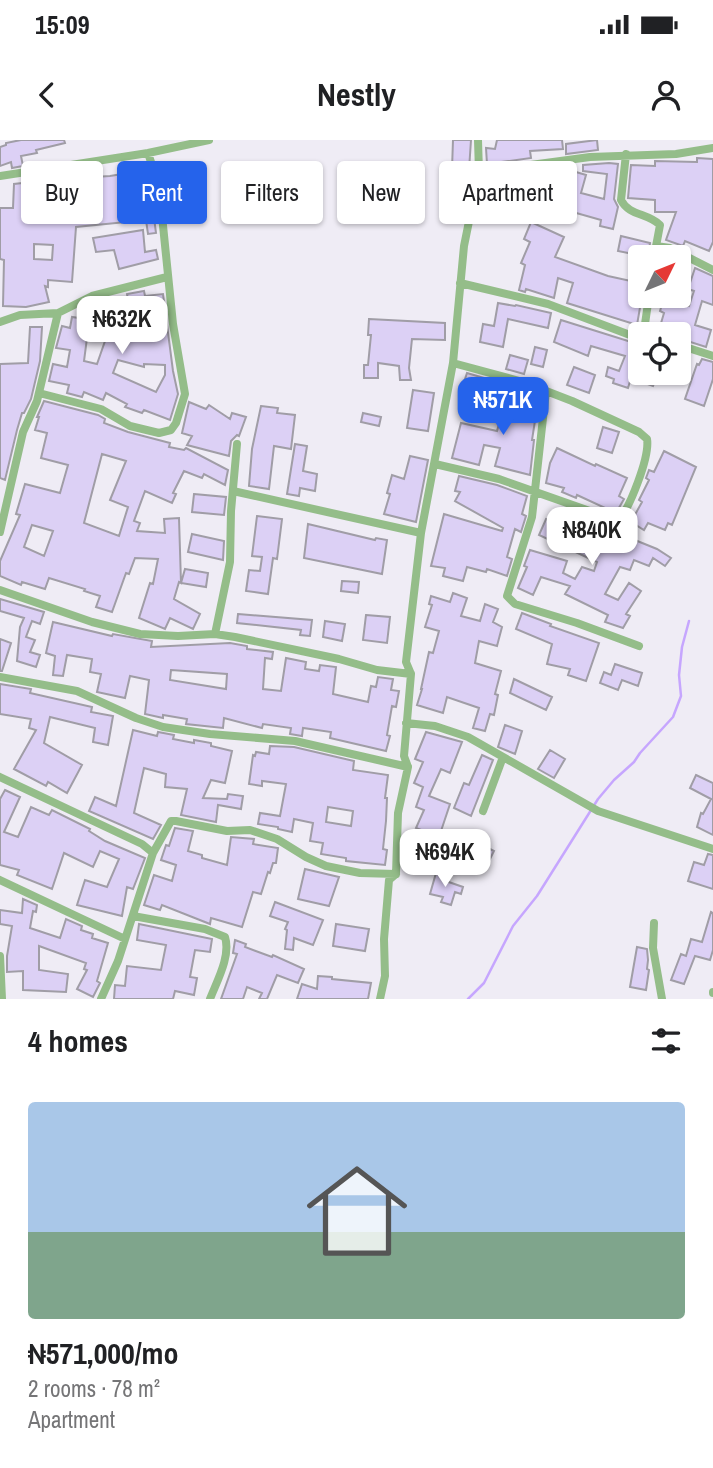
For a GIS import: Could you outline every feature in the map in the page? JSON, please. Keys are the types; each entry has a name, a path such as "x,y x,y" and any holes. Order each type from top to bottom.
{"street":[{"path":"0,177 148,153 209,140"},
{"path":"478,140 479,161"},
{"path":"560,161 626,154 676,154 713,148"},
{"path":"39,393 101,409 130,426 159,433 171,430 176,423 185,394 167,277 159,186 148,153"},
{"path":"626,154 621,200 629,211 655,220 660,225 656,245"},
{"path":"396,874 398,813 408,767 404,755 411,674 406,662 421,533 453,363 468,224"},
{"path":"691,259 713,270"},
{"path":"0,322 20,315 58,313 92,296 167,277"},
{"path":"460,283 548,304 628,334"},
{"path":"0,532 23,432 39,393 58,313"},
{"path":"691,349 713,356"},
{"path":"435,464 535,490 618,521 633,491 648,447 647,439 639,432 546,391 453,363"},
{"path":"546,391 533,516 507,596 514,604 639,646"},
{"path":"215,634 230,562 237,444"},
{"path":"233,491 421,533"},
{"path":"0,590 92,622 140,634 215,634 339,659 377,670 411,674"},
{"path":"0,677 77,691 136,718 163,727 295,741 408,767"},
{"path":"406,723 451,730 598,811 713,849"},
{"path":"483,811 503,757"},
{"path":"0,777 142,844 153,853"},
{"path":"101,999 118,961 153,853 171,821 227,831 250,830 277,839 326,866 360,873 396,874"},
{"path":"380,999 385,976 384,939 388,880 396,874"},
{"path":"0,880 125,939"},
{"path":"133,916 205,929 225,937 227,944 224,961 210,999"},
{"path":"654,923 653,948 662,999"},
{"path":"0,956 2,999"}],"building":[{"path":"21,140 64,140 65,143 21,156 21,166 12,168 11,162 0,166 0,147"},
{"path":"453,140 471,140 470,161 452,161"},
{"path":"497,140 562,140 563,149 530,151 531,158 487,161 486,148 495,149"},
{"path":"597,140 598,150 566,154 566,144"},
{"path":"697,158 713,159 713,242 709,251 685,241 680,245 666,240 676,212 655,212 655,200 628,198 631,165 655,166 655,161 697,162"},
{"path":"618,164 614,199 618,207 613,229 600,226 601,220 577,213 577,172 586,175 581,193 604,199 607,174 583,171 583,165"},
{"path":"117,175 117,223 76,227 72,282 48,280 48,287 45,286 49,302 26,307 3,306 4,260 0,259 0,208 13,208 14,184 21,183 21,224 103,224 103,176","holes":["34,244 53,245 52,260 34,259"]},
{"path":"147,224 155,224 156,233 148,234"},
{"path":"530,224 535,224 564,237 555,257 628,280 628,308 640,308 638,322 628,322 567,303 573,283 558,278 554,298 526,289 525,292 519,290 525,265 521,263 530,242 524,239"},
{"path":"143,230 145,252 156,250 158,259 119,269 114,250 96,252 93,238"},
{"path":"621,236 650,243 628,245 628,253 618,251"},
{"path":"695,268 713,276 713,305 702,301 695,325 711,330 706,347 691,342 691,322 661,322 664,313 660,311 661,308 691,308 694,291 691,290"},
{"path":"144,291 145,296 163,294 178,394 170,420 144,410 142,413 125,407 127,404 106,393 103,400 84,392 82,397 67,393 69,385 49,381 53,364 67,367 70,350 56,348 62,326 70,328 72,317 92,320 91,304 106,299 107,314 131,318 127,294","holes":["87,338 105,341 97,364 84,361","118,360 144,367 144,364 165,365 165,375 156,392 113,373"]},
{"path":"498,303 551,313 548,328 508,319 503,347 480,342 483,324 494,326"},
{"path":"369,319 445,323 445,340 412,339 409,368 411,380 400,380 399,366 378,363 378,378 364,378 371,335 368,335"},
{"path":"561,320 628,341 628,388 613,383 614,379 606,376 608,367 619,371 625,356 591,346 588,356 554,342"},
{"path":"30,327 42,327 40,361 31,399 22,413 17,430 5,480 0,478 0,364 28,363"},
{"path":"535,347 547,350 543,367 531,364"},
{"path":"510,355 528,360 524,374 506,369"},
{"path":"702,359 713,362 713,379 704,406 685,399 697,364 699,365"},
{"path":"574,367 595,375 589,393 567,385"},
{"path":"467,373 501,383 498,395 463,385"},
{"path":"413,390 434,393 428,431 407,428"},
{"path":"527,391 539,395 530,475 495,466 500,448 484,445 479,465 452,458 461,423 497,431 506,399 524,404"},
{"path":"44,401 98,415 105,419 104,423 170,443 169,447 184,450 186,448 228,470 225,485 204,474 202,478 184,471 173,493 176,494 172,503 145,491 134,521 140,523 137,531 165,533 164,519 179,518 181,583 179,582 174,599 200,614 193,629 170,618 165,629 139,618 150,583 153,584 158,559 135,558 129,574 126,573 112,612 96,607 100,596 84,591 85,589 49,578 45,589 22,582 21,585 0,576 0,561 20,515 16,514 25,484 60,493 68,465 41,458 47,433 35,430","holes":["102,454 126,461 110,500 128,507 119,536 84,523","32,525 53,531 44,556 24,547"]},
{"path":"189,402 206,409 209,405 230,419 232,413 246,417 239,436 231,441 229,456 187,445 192,436 182,433"},
{"path":"261,406 278,408 277,413 295,415 291,449 274,446 269,489 249,486 252,449"},
{"path":"363,413 381,417 379,426 361,422"},
{"path":"603,427 619,432 612,453 597,448"},
{"path":"295,444 307,446 303,471 317,474 315,491 300,488 299,496 287,494"},
{"path":"557,448 627,478 619,496 624,499 616,513 577,495 576,498 562,492 564,488 546,483 550,463"},
{"path":"664,451 696,467 672,525 668,523 665,530 648,523 644,530 631,522 642,502 639,500 649,480 646,478 649,470 654,472"},
{"path":"410,456 428,460 416,522 384,514 392,475 404,479"},
{"path":"459,476 527,496 522,514 526,516 521,532 515,529 507,557 512,559 507,576 487,569 486,572 467,567 463,581 443,576 445,568 431,566 444,514 502,531 503,528 455,501 460,492 455,491"},
{"path":"194,494 226,497 224,515 192,512"},
{"path":"257,516 282,519 277,559 273,558 268,594 246,591 249,570 260,571 262,557 252,556"},
{"path":"546,519 583,536 590,520 657,549 671,558 665,566 653,558 649,566 634,560 630,570 620,567 605,594 618,600 629,583 641,591 626,614 630,616 623,628 605,622 608,615 565,594 570,586 541,577 533,595 518,588 527,567 524,566 530,550 567,561 563,573 575,579 582,567 594,571 597,562 539,535"},
{"path":"308,524 375,540 387,540 382,574 304,558"},
{"path":"192,534 224,541 223,560 188,552"},
{"path":"185,569 208,573 206,587 181,583"},
{"path":"342,581 359,582 358,593 341,591"},
{"path":"453,593 467,598 461,616 480,621 485,604 498,609 493,622 502,627 497,646 479,641 475,663 501,671 495,694 498,695 494,715 490,714 485,731 473,728 479,708 447,697 443,713 417,705 429,652 433,653 439,631 425,627 432,605 429,604 431,596 450,602"},
{"path":"0,599 44,612 40,624 32,621 26,637 35,640 30,652 40,655 36,667 17,661 20,627 24,618 0,611"},
{"path":"522,613 599,643 586,681 568,675 570,669 547,664 552,644 516,629"},
{"path":"238,614 312,620 310,636 300,635 301,630 237,623"},
{"path":"366,615 390,617 387,643 363,640"},
{"path":"325,621 345,624 342,641 323,637"},
{"path":"53,622 112,636 113,634 152,641 151,647 230,643 247,646 247,649 273,652 272,659 265,658 263,689 281,691 286,658 306,662 305,669 319,671 320,665 336,667 333,694 368,702 371,686 376,687 378,677 393,679 391,690 399,691 396,707 392,706 386,751 330,738 331,732 303,728 302,736 290,734 291,728 263,724 262,728 224,718 223,728 186,724 187,719 145,714 149,680 130,676 125,698 97,692 101,674 90,672 92,659 67,655 63,676 53,675 55,656 46,653","holes":["171,670 227,674 226,689 170,680"]},
{"path":"0,639 11,643 2,671 0,671"},
{"path":"615,664 642,673 638,686 622,680 618,690 600,683 604,672 611,675"},
{"path":"514,679 552,697 546,710 510,693"},
{"path":"0,684 31,689 30,693 92,707 91,712 113,716 108,745 93,742 95,728 50,717 44,743 82,765 67,793 48,782 46,786 14,769 36,730 29,728 31,719 0,714"},
{"path":"505,725 522,731 515,754 498,747"},
{"path":"133,730 157,736 158,732 174,735 173,739 211,743 211,746 232,751 225,783 211,780 203,798 227,799 228,794 243,796 241,809 218,805 216,822 181,815 187,789 165,787 166,774 144,768 134,813 161,825 153,839 89,811 95,797 116,806"},
{"path":"426,732 462,742 450,773 441,769 429,796 450,804 439,837 416,828 424,810 416,807 423,787 414,783 423,762 415,759"},
{"path":"270,746 294,747 354,761 353,770 388,775 383,849 387,850 385,865 346,861 346,858 321,854 323,843 310,841 313,823 294,819 292,832 258,824 260,813 280,816 286,784 262,781 262,786 249,784 253,755 255,756 256,752 269,754","holes":["328,807 353,811 351,826 326,822"]},
{"path":"550,750 565,759 554,778 538,769"},
{"path":"482,755 493,760 471,816 454,808 464,783 469,785"},
{"path":"696,775 713,783 713,835 697,827 701,813 703,814 711,799 690,788"},
{"path":"5,790 20,797 4,832 18,837 31,807 49,815 52,810 90,829 89,831 105,841 145,858 133,889 127,887 122,916 77,905 85,880 107,887 119,859 100,851 93,867 64,853 52,889 17,875 19,870 0,865 0,799"},
{"path":"175,828 193,831 188,851 227,865 231,837 254,839 253,844 278,848 276,863 273,863 270,873 268,872 261,894 253,892 242,927 211,918 210,924 162,905 160,910 144,905 154,875 172,881 176,865 161,860"},
{"path":"474,841 494,851 488,863 483,861 478,872 465,866"},
{"path":"409,853 435,862 432,870 406,861"},
{"path":"708,854 713,855 713,889 688,881 694,862 704,865"},
{"path":"305,869 339,877 329,906 298,899"},
{"path":"436,873 444,875 443,880 463,887 461,894 455,892 451,905 441,902 443,897 430,894"},
{"path":"23,899 37,905 30,928 60,938 66,919 82,926 81,930 93,934 92,938 108,943 97,981 100,983 93,997 77,989 87,970 84,969 86,963 39,946 39,970 68,974 66,992 23,990 23,971 7,972 12,926 0,924 0,910 22,913"},
{"path":"275,902 323,920 313,945 294,938 293,950 285,949 285,929 288,922 270,916"},
{"path":"711,912 713,950 710,960 695,956 684,984 671,980 681,954 686,956 691,939 702,942"},
{"path":"139,924 212,939 210,952 195,950 190,977 197,978 194,995 175,991 173,999 114,999 115,985 125,986 127,966 161,970 166,945 137,940"},
{"path":"336,924 369,929 365,951 333,946"},
{"path":"235,940 246,944 245,947 272,957 273,955 304,969 298,983 277,975 267,999 259,999 262,993 247,987 243,999 221,999 237,954 233,953"},
{"path":"637,947 647,949 649,970 646,990 630,987"},
{"path":"318,976 371,983 368,999 297,999 302,984 317,989"}],"waterway":[{"path":"468,999 484,983 513,926 537,896 598,799 673,717 681,696 679,675 682,647 689,621"}]}
